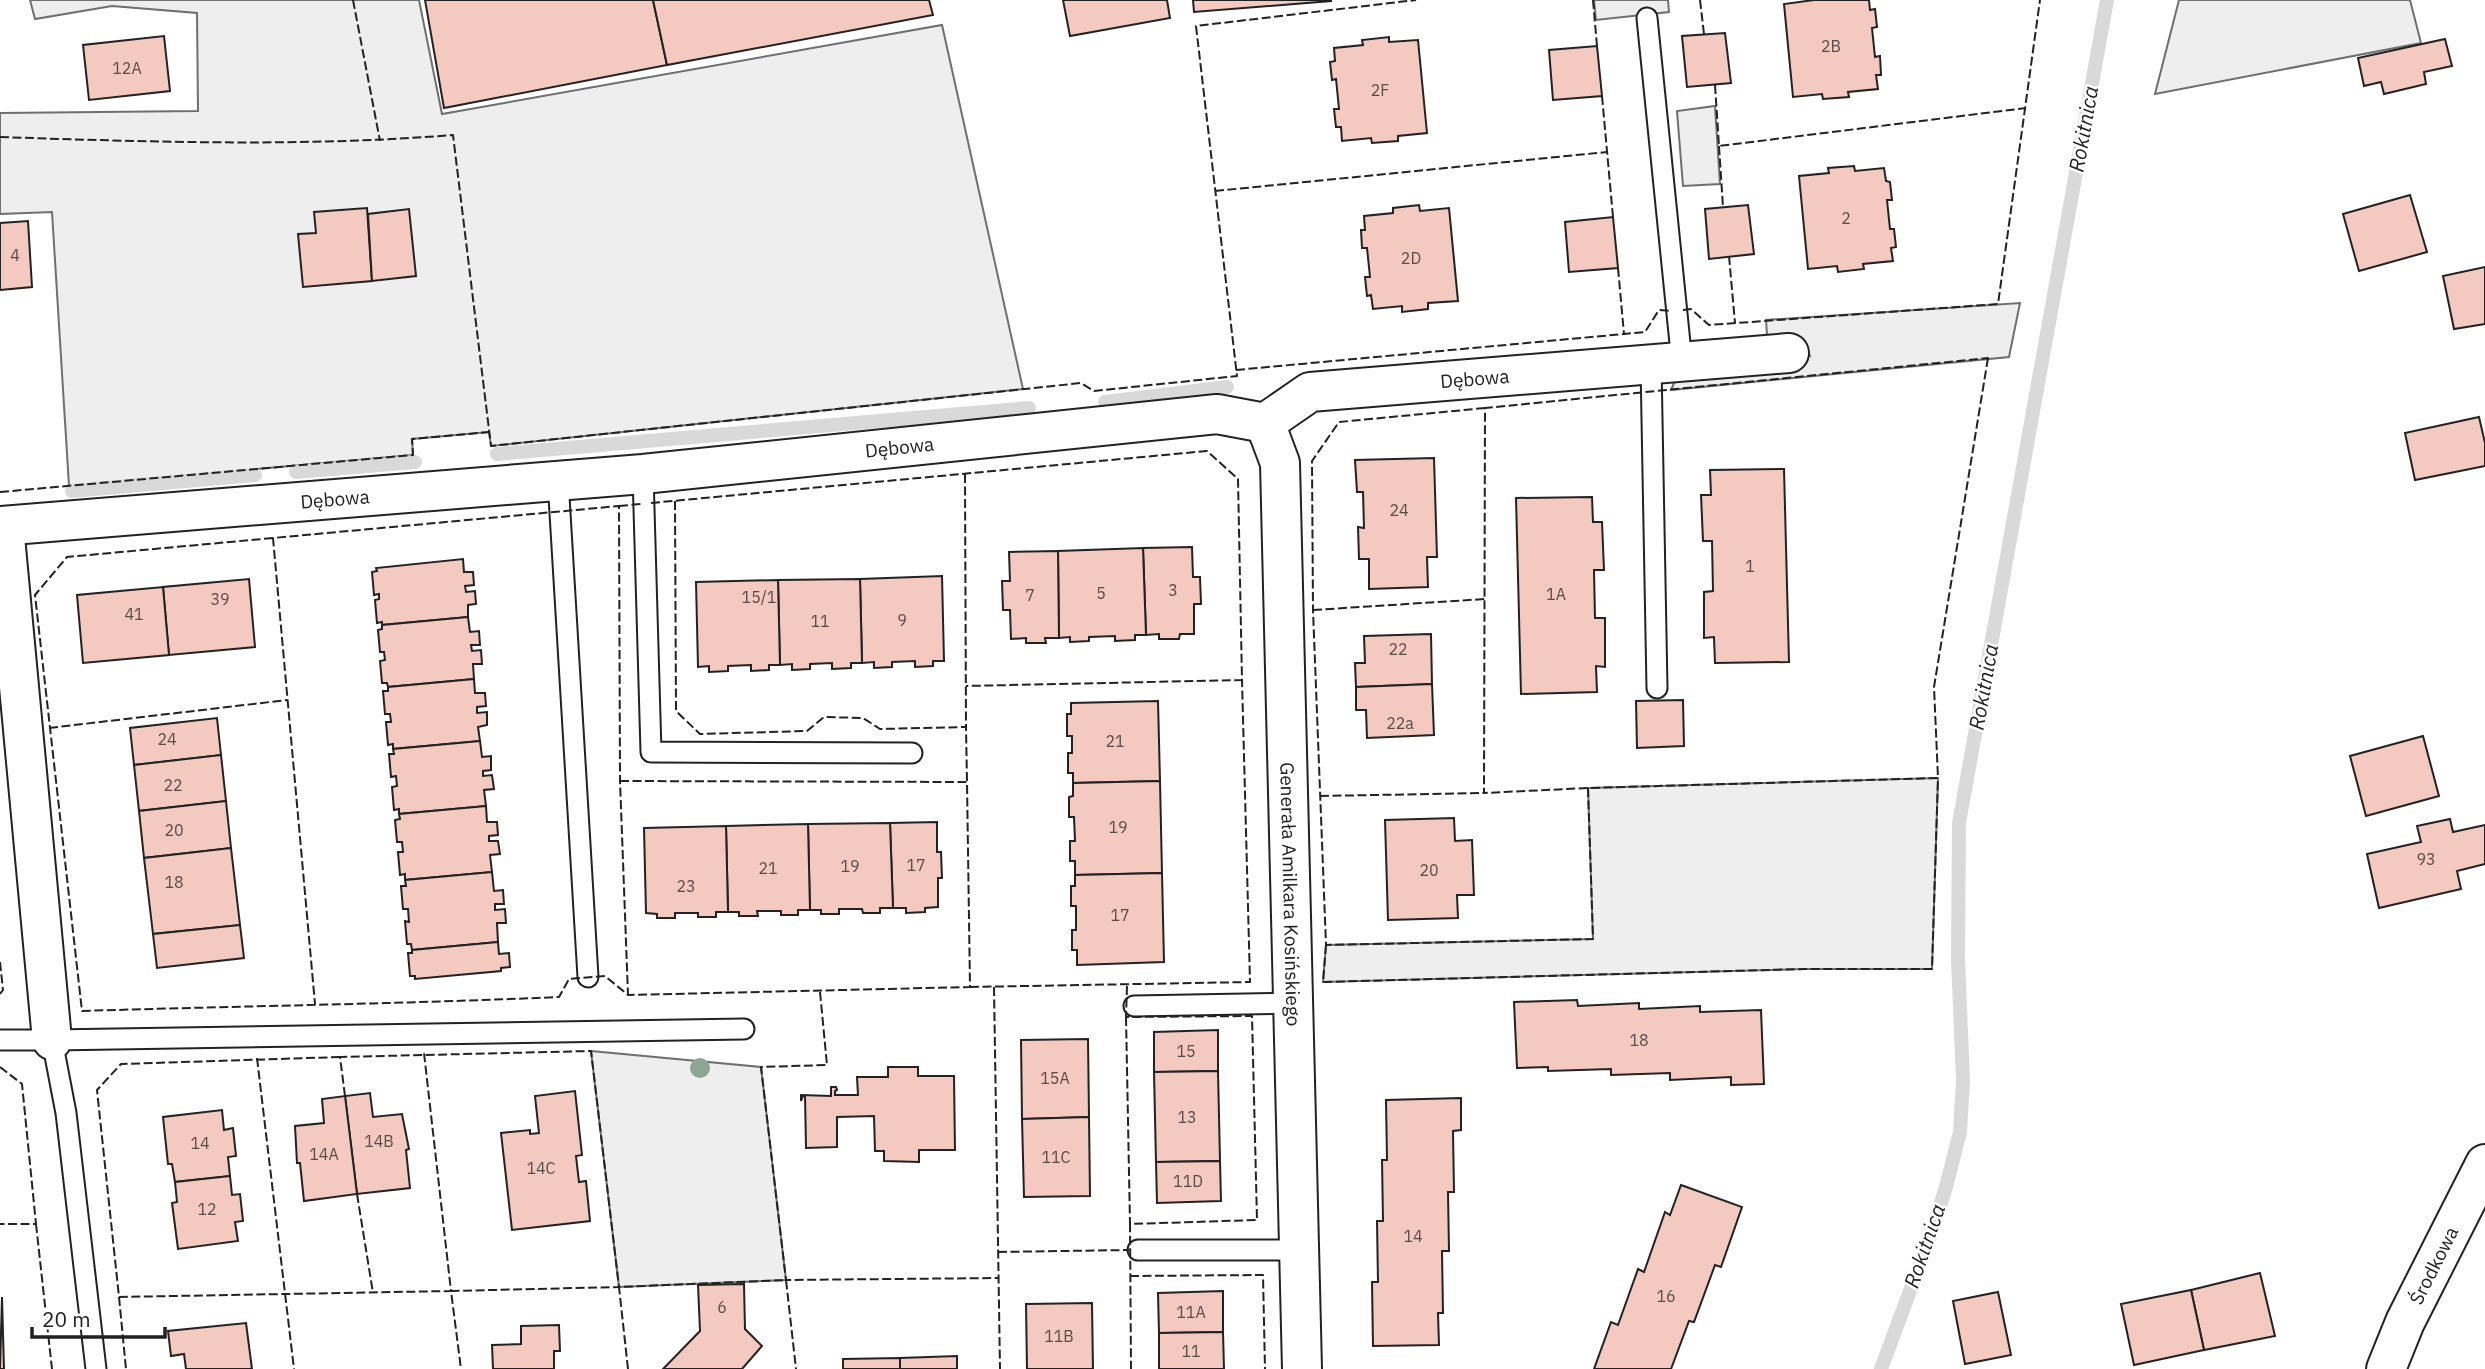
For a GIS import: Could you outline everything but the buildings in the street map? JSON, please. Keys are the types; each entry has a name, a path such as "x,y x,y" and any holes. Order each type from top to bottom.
{"street":[{"name":"Dębowa","path":"2,526 643,474 1217,414 1265,423 1310,392 1789,353"},
{"name":"Generała Amilkara Kosińskiego","path":"1265,423 1280,463 1303,1369"},
{"path":"2,526 52,1040"},
{"name":"Środkowa","path":"2386,1369 2406,1322 2485,1164"}],"lane":[{"path":"1647,18 1667,364 1657,688"},
{"path":"643,474 651,752 912,753"},
{"path":"558,481 588,977"},
{"path":"1134,1006 1293,1003"},
{"path":"0,1040 744,1029"},
{"path":"52,1040 66,1113 96,1369"},
{"path":"1138,1250 1300,1250"}],"shaded area":[{"path":"30,0 419,0 442,114 942,25 1023,389 491,446 489,432 412,439 413,455 69,486 52,212 0,214 0,113 198,111 197,13 112,6 35,19"},
{"path":"1594,0 1668,0 1669,12 1596,20"},
{"path":"2179,0 2410,0 2421,43 2155,94"},
{"path":"1715,106 1720,184 1683,186 1677,111"},
{"path":"2020,303 2009,357 1671,390 1677,376 1810,356 1804,342 1767,335 1766,320"},
{"path":"1938,778 1932,969 1805,969 1323,982 1326,945 1593,939 1588,788"},
{"path":"591,1051 761,1067 786,1280 619,1287"}],"waterway":[{"name":"Rokitnica","path":"1881,1369 1930,1237 1960,1132 1963,1080 1958,959 1959,823 2107,0"},
{"path":"1105,402 1227,387"},
{"path":"497,454 1029,408"},
{"path":"296,472 415,462"},
{"path":"72,491 255,475"}],"fence":[{"path":"353,0 380,141"},
{"path":"0,137 284,142 453,135 491,446 1081,383 1094,391 1237,376 1196,26 1416,0"},
{"path":"1593,0 1597,46"},
{"path":"1700,0 1704,34"},
{"path":"1683,310 1691,309 1709,325 1998,304 2040,0"},
{"path":"1715,85 1719,146 2026,108"},
{"path":"1602,96 1613,217"},
{"path":"1719,146 1723,207"},
{"path":"1215,191 1607,152"},
{"path":"1729,256 1735,323"},
{"path":"1618,268 1624,334"},
{"path":"1236,370 1645,332 1659,310 1672,311"},
{"path":"1988,358 1934,687 1938,778 1484,793 1485,408 1988,358"},
{"path":"1485,408 1339,422 1312,461 1313,610 1326,945 1593,939 1588,788"},
{"path":"0,492 413,455 412,439 490,432"},
{"path":"651,503 1207,451 1238,479 1242,680 966,686"},
{"path":"965,474 966,727"},
{"path":"675,501 676,711 700,734 807,731 824,717 863,718 880,729 966,727 967,782"},
{"path":"619,506 641,504"},
{"path":"273,538 67,557 35,595 82,1011 559,997 569,979 605,976 628,995 620,781 619,506 273,538 315,1004"},
{"path":"1313,610 1485,599"},
{"path":"970,987 1250,982 1242,680"},
{"path":"49,728 287,700"},
{"path":"1326,945 1323,982 1805,969 1932,969 1938,778"},
{"path":"620,781 967,782 970,987 628,995"},
{"path":"1320,796 1484,793"},
{"path":"0,962 3,990 0,994"},
{"path":"1127,986 1126,1017 1252,1016 1257,1220 1130,1224 1131,1369"},
{"path":"994,987 1000,1369"},
{"path":"820,992 827,1065 761,1067 786,1280 998,1278"},
{"path":"1126,1017 1130,1224"},
{"path":"345,1096 340,1057 591,1051 619,1287 451,1291 461,1369"},
{"path":"340,1057 121,1064 97,1090 119,1297 451,1291 424,1053"},
{"path":"257,1058 294,1369"},
{"path":"0,1067 22,1084 36,1224 0,1224"},
{"path":"357,1194 373,1293"},
{"path":"36,1224 52,1369"},
{"path":"998,1252 1129,1250"},
{"path":"1130,1276 1263,1275 1265,1369"},
{"path":"628,1369 619,1287 786,1280 796,1369"},
{"path":"119,1297 126,1369"}]}
